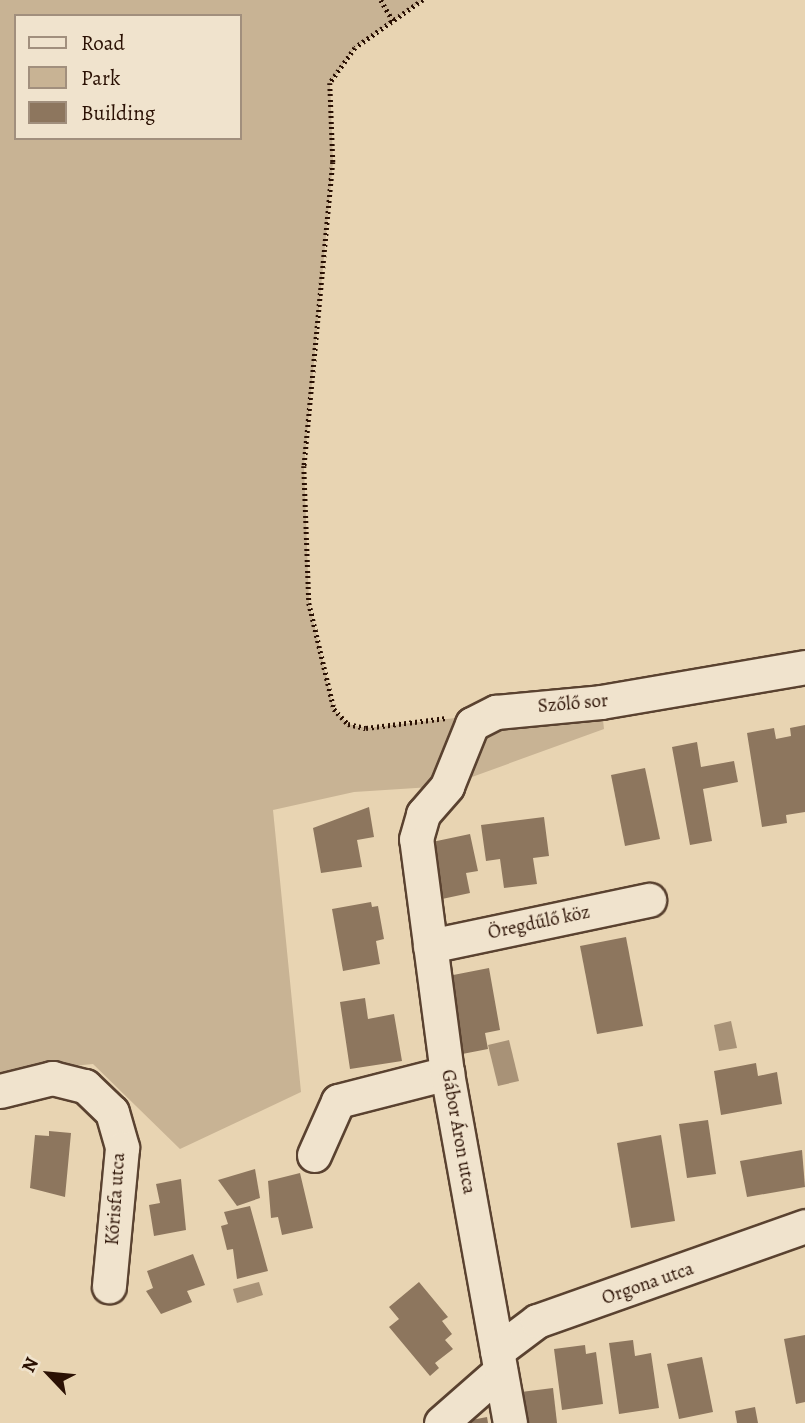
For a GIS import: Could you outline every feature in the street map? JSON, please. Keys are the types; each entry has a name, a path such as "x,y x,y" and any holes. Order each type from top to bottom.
{"street":[{"name":"Szőlő sor","path":"416,839 423,814 447,786 472,724 496,712 601,702 805,667"},
{"name":"Gábor Áron utca","path":"416,839 447,1073 510,1423"},
{"name":"Öregdűlő köz","path":"430,946 649,900"},
{"path":"314,1155 338,1101 447,1073"},
{"name":"Kőrisfa utca","path":"0,1091 52,1078 85,1086 112,1112 122,1148 109,1286"},
{"name":"Orgona utca","path":"441,1423 537,1321 805,1226"}],"path":[{"path":"381,0 393,21"},
{"path":"423,0 355,48 330,83 333,162 304,466 309,603 334,709 348,724 366,728 451,718"}],"green space":[{"path":"0,0 423,0 355,48 330,83 333,162 304,466 309,603 334,709 348,724 366,728 601,702 604,729 447,786 354,792 273,810 301,1092 180,1149 93,1064 0,1073"}],"shaded area":[{"path":"731,1021 737,1048 719,1051 714,1025"},
{"path":"509,1040 519,1081 498,1086 488,1045"},
{"path":"259,1282 263,1295 237,1303 233,1289"}],"building":[{"path":"805,725 805,812 786,815 787,823 762,827 747,733 774,728 776,739 791,736 790,728"},
{"path":"697,742 701,767 734,761 738,782 703,789 712,841 690,845 672,747"},
{"path":"645,768 660,839 625,846 611,775"},
{"path":"369,807 374,837 357,840 362,867 321,873 313,828"},
{"path":"544,817 549,856 533,858 537,884 504,888 500,859 486,861 481,825"},
{"path":"470,834 478,871 466,873 470,893 442,899 439,883 429,885 424,859 435,857 432,842"},
{"path":"371,902 372,907 378,906 384,939 376,941 380,964 343,971 332,909"},
{"path":"626,937 643,1026 597,1034 580,946"},
{"path":"489,968 500,1030 485,1033 488,1049 457,1055 443,977"},
{"path":"365,998 368,1019 394,1014 402,1061 350,1069 340,1002"},
{"path":"756,1063 758,1076 777,1072 782,1104 721,1115 714,1071"},
{"path":"708,1120 716,1174 687,1178 679,1124"},
{"path":"49,1131 71,1133 65,1197 30,1188 35,1135 49,1136"},
{"path":"661,1135 675,1221 631,1228 617,1143"},
{"path":"802,1150 805,1187 747,1197 740,1161"},
{"path":"255,1169 260,1198 237,1206 218,1180"},
{"path":"300,1173 313,1228 282,1235 278,1217 271,1218 268,1181"},
{"path":"181,1179 186,1230 154,1236 149,1205 160,1203 156,1184"},
{"path":"250,1206 268,1271 237,1279 233,1249 227,1250 221,1226 228,1224 224,1212"},
{"path":"193,1254 205,1285 187,1291 192,1302 161,1314 146,1291 153,1288 147,1271"},
{"path":"419,1282 448,1317 442,1321 452,1334 445,1340 453,1349 435,1363 439,1368 430,1376 389,1327 399,1319 389,1307"},
{"path":"805,1335 805,1402 796,1404 784,1339"},
{"path":"633,1340 635,1356 651,1353 659,1408 619,1414 609,1343"},
{"path":"585,1345 586,1354 596,1352 603,1404 562,1410 554,1349"},
{"path":"702,1357 713,1412 679,1419 667,1364"},
{"path":"553,1388 557,1423 525,1423 521,1392"},
{"path":"755,1407 758,1423 737,1423 735,1411"},
{"path":"487,1417 488,1423 461,1422"}]}
